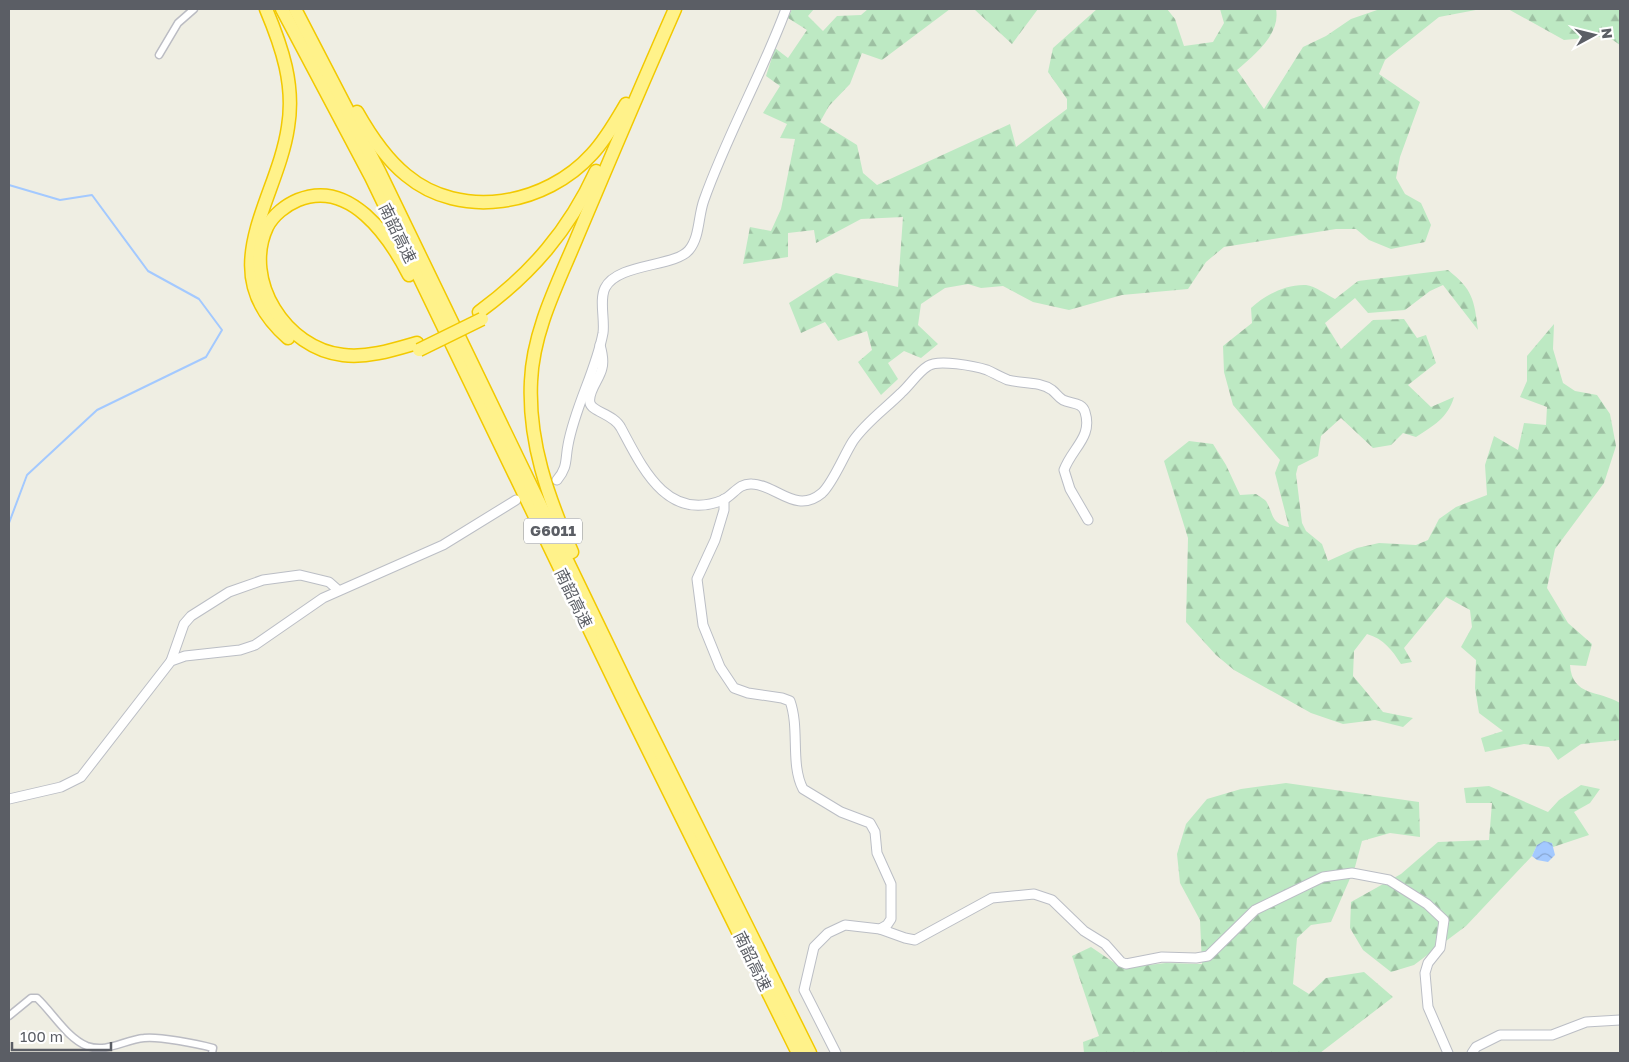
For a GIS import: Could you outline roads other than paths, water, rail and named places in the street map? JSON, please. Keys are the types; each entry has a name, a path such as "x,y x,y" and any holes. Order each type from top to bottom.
{"highway":[{"path":"266,9 283,51 290,89 288,126 282,156 257,221 251,246 250,267 255,288 264,311 279,330 296,345 316,356 336,362 362,363 418,347 480,315 515,293 554,254 577,222 600,182"},
{"path":"303,9 366,126 388,159 407,176 432,191 458,200 481,202 524,198 560,181 592,154 613,126 634,88"},
{"path":"480,315 525,275 562,233 593,179 669,9"},
{"path":"632,695 547,489 531,422 531,379 537,347 554,292 674,9"},
{"name":"南韶高速","path":"287,10 371,177 509,464 798,1053"},
{"name":"南韶高速","path":"287,10 380,173 632,695 810,1053"},
{"path":"418,347 342,355 324,351 304,340 286,326 273,308 263,285 259,262 261,243 267,226 278,213 290,204 304,198 321,196 354,206 371,218 387,237 405,267 478,411 509,464"}],"street":[{"path":"159,55 178,23 194,9"},
{"path":"557,480 564,471 568,445 600,345 604,326 603,292 606,285 632,270 680,258 689,250 695,240 703,202 724,147 786,9"},
{"path":"600,345 602,368 590,396 590,403 593,408 613,417 643,469 666,495 683,502 700,505 724,499 735,489 748,484 760,484 794,501 818,495 823,492 855,438 869,422 900,394 926,366 934,363 946,363 986,370 1008,380 1040,385 1052,390 1064,400 1080,405 1084,409 1087,428 1086,436 1064,470 1070,489 1088,520"},
{"path":"724,499 724,510 715,540 697,579 703,625 720,667 734,688 748,694 790,701 794,711 797,768 802,790 831,807 870,823 875,832 877,853 891,884 891,919 887,925 880,929"},
{"path":"171,661 185,656 240,650 255,645 302,610 338,590 444,546 516,500"},
{"path":"9,799 61,787 81,776 171,661 184,624 190,616 229,592 263,580 300,576 329,582 338,590"},
{"path":"836,1053 804,990 814,947 828,934 845,925 880,929 915,940 992,898 1034,894 1043,896 1060,907 1084,931 1105,944 1120,962 1126,964 1162,957 1196,958 1208,956 1256,910 1290,892 1334,874 1372,875 1389,880 1407,891 1444,920 1440,948 1428,963 1425,973 1428,1007 1448,1053"},
{"path":"9,1016 31,998 37,998 65,1029 86,1046 101,1049 144,1038 197,1044 213,1048 212,1053"},
{"path":"1472,1053 1476,1047 1500,1035 1552,1036 1586,1022 1620,1020"}],"water":[{"path":"1544,841 1552,843 1555,855 1548,862 1537,860 1532,856 1537,845"}],"waterway":[{"path":"9,185 60,200 92,195 148,271 199,299 222,330 206,357 97,410 27,475 9,523"}]}
